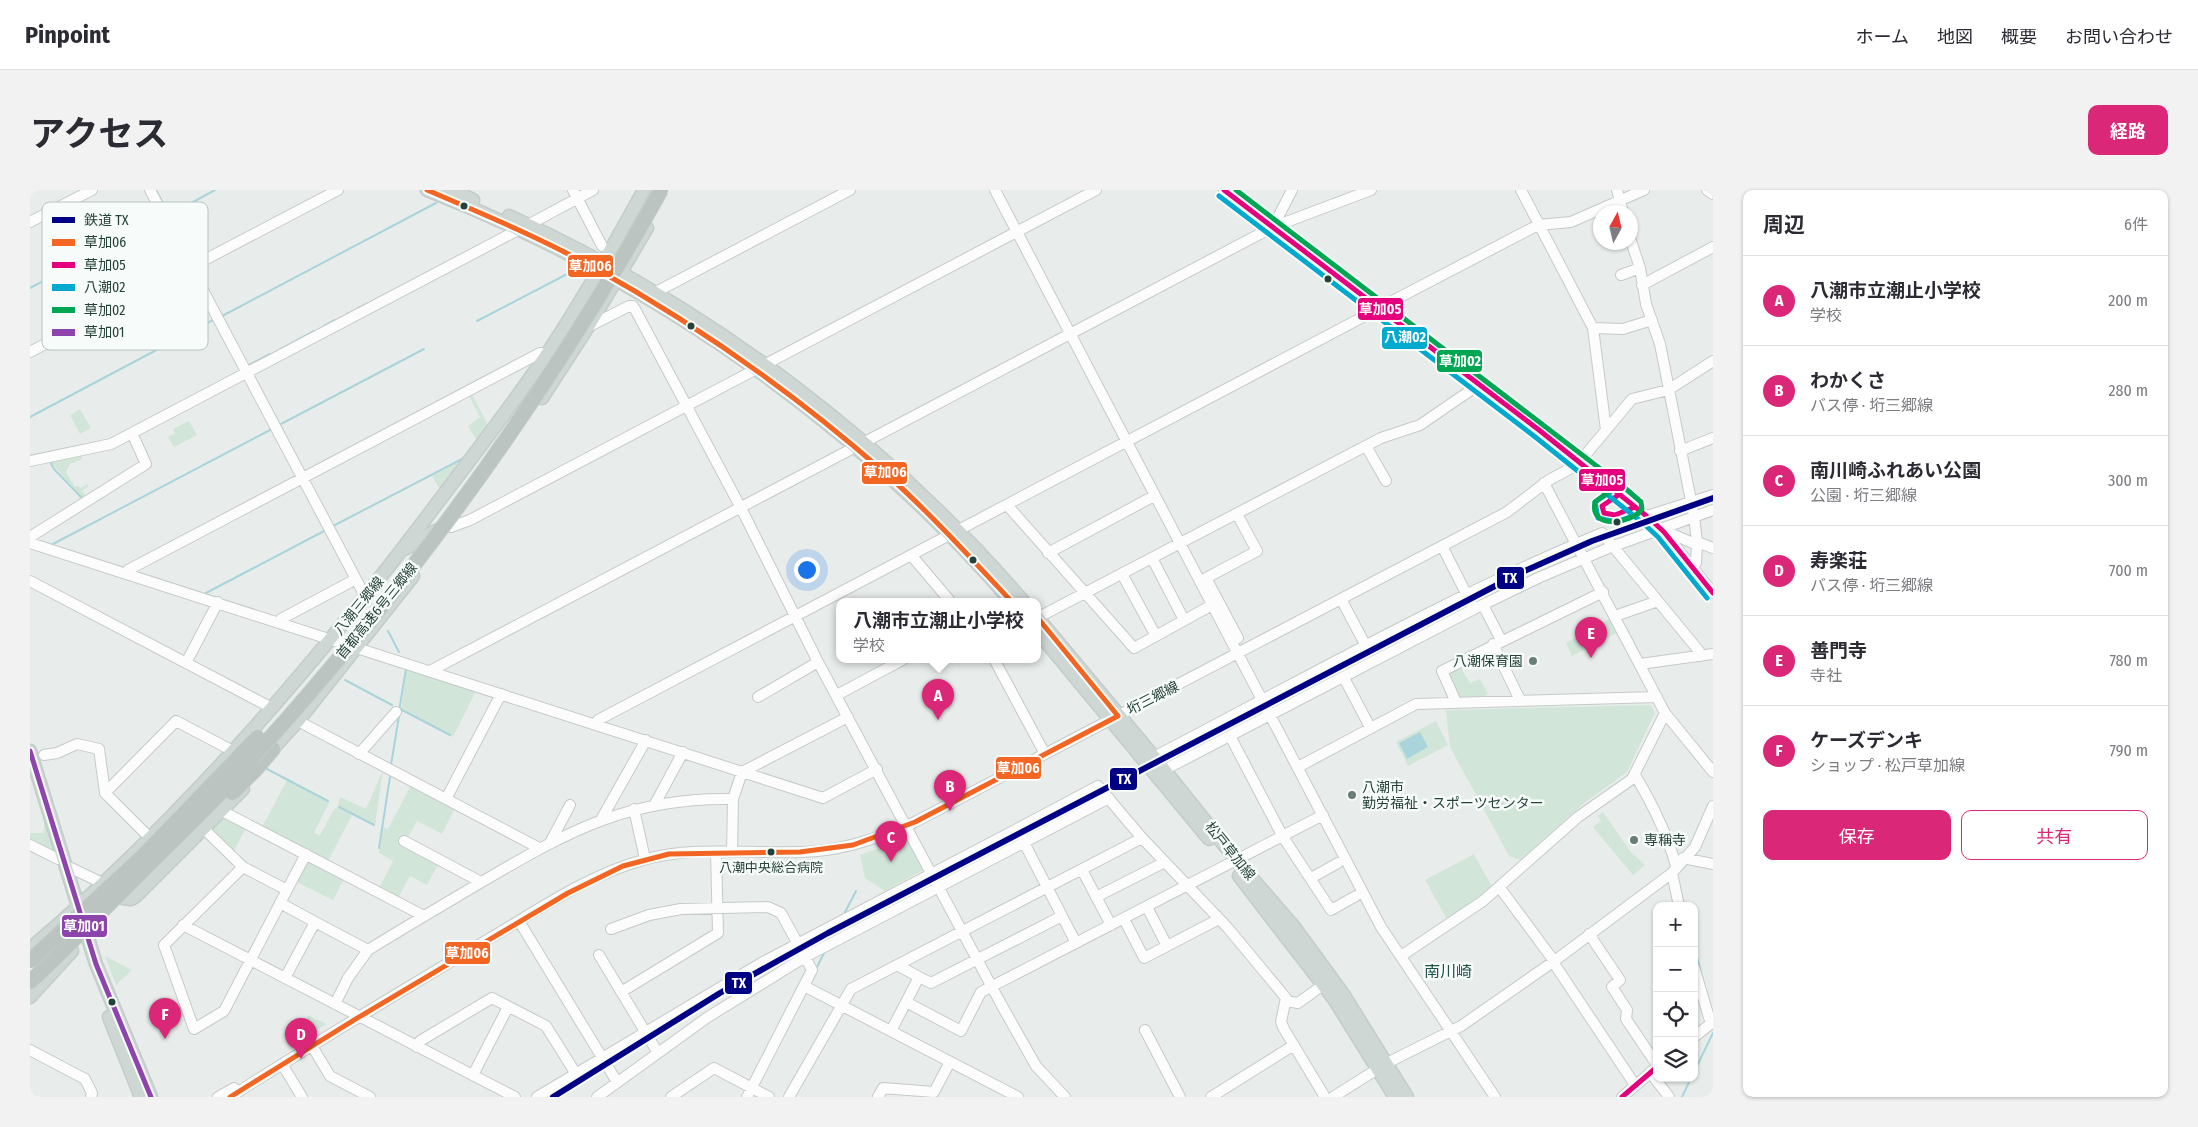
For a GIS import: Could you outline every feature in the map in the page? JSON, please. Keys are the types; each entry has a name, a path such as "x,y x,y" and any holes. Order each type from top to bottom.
{"highway":[{"name":"首都高速6号三郷線","path":"30,961 142,857 250,746 359,622 466,482 567,332 650,190"},
{"name":"首都高速6号三郷線","path":"30,982 88,931 220,793 330,670 391,596 474,487 538,393 604,289 661,190"},
{"path":"30,951 121,870 227,763 250,746"},
{"path":"88,931 118,907 256,769 273,749"}],"main road":[{"path":"427,190 523,227"},
{"path":"452,190 610,271 656,292 760,367 860,445 888,475 954,533 1020,598"},
{"name":"八潮三郷線","path":"30,997 88,931 273,749 298,722 359,647 451,527 568,360 588,327 644,190"},
{"name":"八潮三郷線","path":"30,951 80,906 233,751 332,640 403,549 548,352 574,327 601,282 668,190"},
{"path":"610,271 673,314 760,367"},
{"path":"403,549 420,542 433,532 451,527"},
{"path":"954,533 1008,598"},
{"name":"松戸草加線","path":"1041,622 1114,718 1233,863 1311,949 1343,994 1383,1066 1395,1097"},
{"name":"松戸草加線","path":"1041,636 1114,718 1154,757 1407,1097"},
{"name":"八潮三郷線","path":"123,898 131,899 136,896 204,829 264,766 273,749"},
{"path":"30,751 32,768 88,931 109,1016 141,1097"},
{"path":"96,964 151,1097"}],"street":[{"path":"69,202 92,190"},
{"path":"150,190 156,202"},
{"path":"208,258 338,190"},
{"path":"30,461 103,447 523,227 575,194 593,190"},
{"path":"656,292 850,190"},
{"path":"994,190 1179,544 1238,638"},
{"path":"451,527 470,520 1096,190"},
{"path":"1224,190 1580,461 1647,516 1665,531 1713,593"},
{"path":"1273,227 1292,190"},
{"path":"430,671 1273,227 1370,190"},
{"path":"1521,190 1594,328 1606,430"},
{"path":"1617,190 1620,205"},
{"path":"596,725 598,720 1538,225 1571,222 1644,190"},
{"path":"1707,190 1713,194"},
{"path":"575,194 602,246"},
{"path":"30,222 42,216"},
{"path":"1642,285 1713,248"},
{"path":"1634,250 1640,268 1646,304 1660,344 1694,516 1697,543 1696,563 1692,567"},
{"path":"1622,275 1640,268"},
{"path":"208,299 366,598"},
{"path":"588,327 629,306 633,306 741,508 818,662 992,986 1036,1066 1065,1097"},
{"path":"1594,328 1622,329 1652,320"},
{"path":"30,352 42,346"},
{"path":"127,573 128,570 540,353 548,352 568,360"},
{"name":"垳三郷線","path":"230,1097 358,1017 597,877 645,859 669,854 732,851 797,852 835,849 880,837 906,826 1507,512 1544,483 1580,461 1632,399 1668,390 1713,361"},
{"path":"1041,615 1381,438 1420,425 1474,388 1478,383"},
{"path":"30,537 146,464 132,433"},
{"path":"1680,451 1713,438"},
{"path":"1366,446 1386,481"},
{"path":"1544,483 1665,713 1713,772"},
{"path":"1647,516 1713,495"},
{"path":"1048,553 1154,496"},
{"path":"1007,505 1084,594 1134,648 1212,605"},
{"path":"1164,770 1479,607 1583,558 1611,547 1665,531 1694,516 1713,510"},
{"path":"1203,580 1256,551 1236,514"},
{"path":"1665,531 1713,548"},
{"path":"1154,757 1467,595 1602,533 1611,547 1699,651 1700,656"},
{"path":"30,542 823,798 877,769"},
{"path":"1442,546 1467,595 1479,607 1497,642 1520,700"},
{"path":"911,555 943,598"},
{"path":"1152,558 1184,620"},
{"path":"1122,574 1156,636"},
{"path":"279,622 281,619 356,579"},
{"path":"1203,580 1212,605 1381,927 1495,1097"},
{"path":"30,581 272,708"},
{"path":"1456,702 1442,671 1497,642 1602,592"},
{"path":"1341,599 1366,646"},
{"path":"1615,616 1658,601"},
{"path":"186,663 218,602"},
{"path":"1640,664 1713,654"},
{"path":"758,697 818,662"},
{"path":"836,695 896,663"},
{"path":"996,663 1045,754"},
{"path":"1344,678 1370,728"},
{"path":"446,799 501,694"},
{"path":"1298,767 1416,704 1657,697"},
{"path":"359,754 396,712"},
{"path":"1401,956 1484,901 1578,817 1635,775 1665,713"},
{"path":"732,851 733,799 742,772 848,717"},
{"path":"105,793 176,721 233,751"},
{"path":"298,722 539,848"},
{"path":"1230,736 1283,837 1331,910 1356,896"},
{"path":"602,818 646,740"},
{"path":"44,755 57,753 77,744 99,749 105,793 149,837"},
{"path":"655,804 683,752"},
{"path":"1635,775 1669,840 1677,866 1679,902"},
{"path":"537,1097 645,1031 834,923 1098,786 1142,838 1219,919 1286,998 1281,1022 1325,1097"},
{"path":"597,1097 733,1001 805,957 1109,798"},
{"path":"335,1004 348,978 368,950 550,842 602,818 655,804 700,799 733,799"},
{"path":"550,842 570,805"},
{"path":"1333,1097 1383,1066 1452,1031 1589,934 1677,866 1695,847 1713,806"},
{"path":"634,809 645,859"},
{"path":"222,811 424,916"},
{"path":"906,1002 962,1031 981,992 1323,815"},
{"path":"204,829 242,867 287,890"},
{"path":"1017,829 1076,943"},
{"path":"789,1097 851,989 1142,838"},
{"path":"404,841 482,882"},
{"path":"30,845 98,881"},
{"path":"621,992 718,934 716,852"},
{"path":"242,867 164,944 194,1029 224,1010 306,854"},
{"path":"1096,897 1165,862"},
{"path":"1311,878 1338,863"},
{"path":"1677,866 1713,864"},
{"path":"1082,870 1111,925"},
{"path":"1500,888 1553,961 1636,1084"},
{"path":"280,903 368,950"},
{"path":"612,929 660,913 718,906 768,907 780,913 812,970 807,987 752,1092"},
{"path":"1147,907 1167,946"},
{"path":"897,965 931,983 1062,916"},
{"path":"1124,919 1144,958 1219,919"},
{"path":"285,978 315,922"},
{"path":"519,922 618,1082"},
{"path":"183,925 515,1097"},
{"path":"1589,934 1620,980 1612,987 1627,1010 1626,1019 1653,1065"},
{"path":"598,955 658,1053"},
{"path":"891,1031 919,977"},
{"path":"1698,979 1712,1023 1698,1034"},
{"path":"1286,1001 1298,1003 1323,984"},
{"path":"807,987 1018,1097"},
{"path":"417,1047 420,1041 492,998 546,1026 576,1074"},
{"path":"473,1075 508,1006"},
{"path":"1145,1030 1180,1097"},
{"path":"1211,1097 1294,1045"},
{"path":"312,1046 330,1076 370,1097"},
{"path":"30,1050 85,1079 92,1093 91,1097"},
{"path":"878,1097 883,1088 934,1092 950,1062"},
{"path":"282,1064 302,1097"},
{"name":"垳三郷線","path":"218,1097 282,1064"},
{"path":"671,1097 682,1094 714,1068 752,1092 769,1097"},
{"path":"1622,1097 1653,1070"},
{"path":"1662,1082 1669,1097"}],"green space":[{"path":"471,392 490,429 478,443 468,426 480,417 468,394"},
{"path":"80,409 91,428 80,434 70,415"},
{"path":"189,421 197,435 174,447 168,437 175,433 173,429"},
{"path":"82,456 82,459 70,464 66,472 75,487 77,485 80,488 87,484 89,486 82,491 87,497 83,499 51,462"},
{"path":"465,459 440,489 432,476"},
{"path":"1611,618 1618,632 1572,656 1566,643"},
{"path":"407,666 477,689 453,737 401,710"},
{"path":"1460,666 1470,683 1480,679 1488,694 1484,697 1460,697 1448,674"},
{"path":"1651,705 1655,713 1627,772 1583,804 1520,860 1509,856 1450,747 1446,710"},
{"path":"1436,721 1448,745 1408,766 1396,742"},
{"path":"383,770 375,825 338,806 340,797 366,809"},
{"path":"287,780 329,803 314,833 320,835 337,807 352,815 327,863 261,829"},
{"path":"411,785 455,808 442,834 417,821 407,839 439,863 427,885 410,876 398,898 379,888 393,861 379,853 383,827 388,829"},
{"path":"1603,812 1630,851 1645,865 1633,875 1593,827 1601,821 1598,816"},
{"path":"221,817 247,826 233,853 209,830"},
{"path":"47,821 56,853 30,839 30,833 44,833 44,822"},
{"path":"905,839 925,869 885,891 865,878 860,855"},
{"path":"1474,854 1492,887 1447,919 1425,880"},
{"path":"307,857 345,877 333,900 295,881"},
{"path":"105,956 132,970 116,985"},
{"path":"308,1015 326,1024 292,1045"}],"water":[{"path":"1420,732 1428,747 1407,759 1399,743"}],"waterway":[{"path":"156,190 162,202"},
{"path":"193,202 215,190"},
{"path":"222,316 436,203"},
{"path":"477,321 573,271"},
{"path":"30,288 42,282"},
{"path":"358,308 369,303"},
{"path":"208,323 213,320"},
{"path":"324,326 335,320"},
{"path":"281,349 314,331"},
{"path":"281,424 424,349"},
{"path":"30,417 156,350"},
{"path":"249,365 270,354"},
{"path":"53,544 272,429"},
{"path":"335,525 464,458"},
{"path":"50,461 54,469 82,498"},
{"path":"206,593 326,530"},
{"path":"388,631 399,652"},
{"path":"399,711 406,669"},
{"path":"345,680 392,705"},
{"path":"400,709 450,735"},
{"path":"391,765 399,716"},
{"path":"267,769 328,801"},
{"path":"379,848 390,777"},
{"path":"339,807 374,825"},
{"path":"843,916 856,891"},
{"path":"1682,896 1683,902"},
{"path":"832,938 836,929"},
{"path":"1695,947 1704,984"},
{"path":"816,969 825,951"},
{"path":"1698,1064 1713,1033"},
{"path":"1682,1097 1689,1082"}],"rail line":[{"name":"TX","path":"553,1097 720,993 828,933 1520,573 1592,541 1713,498"}],"transit line":[{"name":"草加06","path":"427,190 571,255 630,288 743,361 815,415 901,487 965,551 1008,598"},
{"name":"草加05","path":"1224,190 1539,430 1649,518 1664,532 1713,593"},
{"name":"草加02","path":"1236,190 1624,487"},
{"name":"八潮02","path":"1219,196 1534,436 1644,524 1658,537 1707,598"},
{"name":"八潮02","path":"1616,488 1595,502 1598,518 1616,522 1638,514"},
{"name":"草加02","path":"1607,493 1595,502 1595,511 1598,517 1605,520 1612,522 1621,521 1630,518 1642,509 1641,502 1626,489"},
{"name":"草加05","path":"1620,494 1602,506 1604,513 1615,515 1635,507"},
{"name":"草加06","path":"230,1097 359,1017 568,893 623,866 669,854 800,852 853,845 915,822 1118,716 1041,622"},
{"name":"草加01","path":"30,751 96,964 151,1097"},
{"name":"草加05","path":"1622,1097 1653,1070"}],"place":[{"name":"善門寺","path":"1591,658"},
{"name":"八潮保育園","path":"1533,661"},
{"name":"八潮市立潮止小学校","path":"938,720"},
{"name":"八潮市 勤労福祉・スポーツセンター","path":"1352,795"},
{"name":"わかくさ","path":"950,811"},
{"name":"専稱寺","path":"1634,840"},
{"name":"八潮中央総合病院","path":"771,852"},
{"name":"南川崎ふれあい公園","path":"891,862"},
{"name":"ケーズデンキ","path":"165,1039"},
{"name":"寿楽荘","path":"301,1059"}],"district":[{"name":"南川崎","path":"1448,971"}]}
